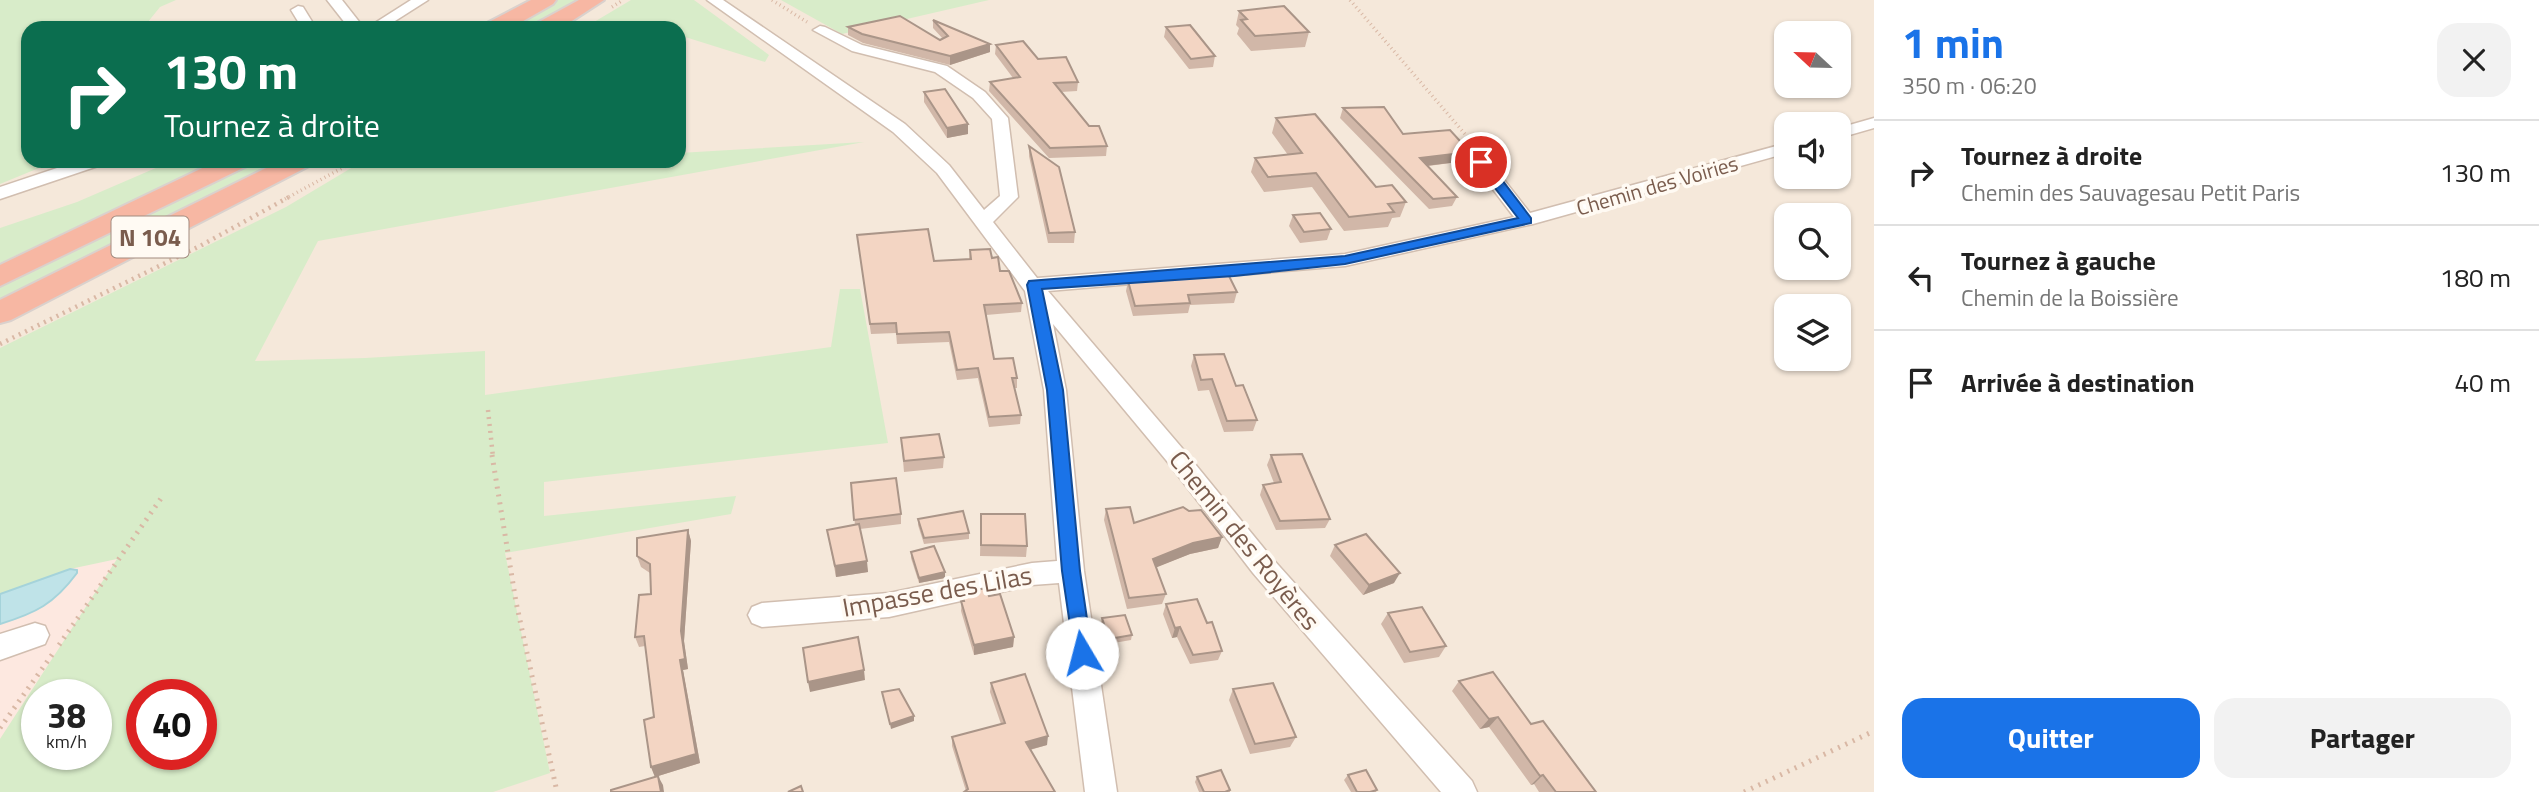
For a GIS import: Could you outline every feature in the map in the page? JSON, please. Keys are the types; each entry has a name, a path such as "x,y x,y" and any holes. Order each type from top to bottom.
{"highway":[{"path":"508,21 546,0"},
{"path":"557,21 594,0"},
{"name":"N 104","path":"0,277 224,168"},
{"name":"N 104","path":"0,313 286,168"}],"street":[{"path":"334,0 351,21"},
{"path":"386,21 421,0"},
{"name":"Chemin des Royères","path":"714,0 899,128 961,189 982,222 1024,276 1262,565 1461,792"},
{"path":"298,10 305,21"},
{"path":"820,30 857,48 941,69 979,94 1000,118 1009,197 982,222"},
{"path":"1851,130 1874,123"},
{"name":"Chemin des Voiries","path":"1034,285 1345,260 1527,220 1774,152"},
{"path":"1481,162 1527,220"},
{"path":"0,193 74,168"},
{"path":"1034,285 1055,390 1071,571 1101,792"},
{"name":"Impasse des Lilas","path":"762,615 889,605 1032,574 1071,571"},
{"path":"0,648 35,635"}],"path":[{"path":"772,0 820,30"},
{"path":"1350,0 1486,159 1481,162"},
{"path":"0,344 200,246 342,168"},
{"path":"488,410 494,484 557,792"},
{"path":"0,728 162,497"},
{"path":"1744,792 1874,731"}],"shaded area":[{"path":"0,0 1874,0 1874,792 0,792"},
{"path":"0,481 166,484 39,679 21,679 21,707 0,739"}],"green space":[{"path":"0,0 176,0 160,7 149,21 21,21 21,168 39,168 0,184"},
{"path":"557,0 584,0 546,21 519,21"},
{"path":"631,0 694,0 769,55 765,62 686,37 686,21 596,21"},
{"path":"781,0 989,0 842,34"},
{"path":"864,142 318,241 255,361 485,351 485,395 831,347 840,289 860,289 888,443 544,482 544,516 736,496 731,514 505,553 550,773 493,792 0,792 0,739 21,707 21,770 112,770 112,679 39,679 117,559 70,569 0,594 0,348 286,207 351,168 686,168 686,153"},
{"path":"156,168 200,168 0,263 0,228 77,202"},
{"path":"238,168 273,168 0,305 0,284"}],"water":[{"path":"70,569 77,570 77,573 52,600 24,616 0,624 0,594"}],"building":[{"path":"1284,6 1309,32 1255,36 1241,20 1247,19 1239,11"},
{"path":"900,16 940,40 948,36 933,20 990,44 950,56 862,34 848,27"},
{"path":"1190,25 1215,56 1191,59 1166,27"},
{"path":"1023,41 1038,59 1066,57 1078,82 1054,83 1089,126 1099,126 1107,146 1050,148 990,82 1020,77 996,45"},
{"path":"945,89 968,124 947,128 924,92"},
{"path":"1384,107 1403,134 1450,130 1470,152 1420,158 1457,197 1433,199 1343,108"},
{"path":"1315,114 1376,187 1392,185 1406,202 1388,204 1394,212 1349,217 1316,173 1268,177 1255,158 1302,153 1276,118"},
{"path":"1029,146 1059,167 1075,232 1049,233"},
{"path":"1320,213 1331,229 1304,232 1293,215"},
{"path":"928,229 934,261 971,259 970,250 990,249 992,258 998,257 1000,271 1009,271 1022,303 984,305 994,359 1013,358 1017,378 1012,378 1021,415 989,417 978,368 957,370 949,332 897,334 896,323 870,324 857,235"},
{"path":"1228,274 1237,292 1188,295 1190,303 1135,306 1128,281"},
{"path":"1224,354 1236,386 1243,385 1257,420 1227,421 1212,379 1201,380 1194,355"},
{"path":"939,434 944,457 904,461 901,438"},
{"path":"1302,454 1330,519 1280,521 1263,485 1281,482 1271,455"},
{"path":"896,478 901,514 854,520 851,483"},
{"path":"1130,507 1134,523 1183,507 1189,511 1201,510 1222,537 1193,543 1153,559 1166,594 1129,598 1106,509"},
{"path":"963,511 969,533 924,538 918,519"},
{"path":"981,514 1025,514 1027,546 981,545"},
{"path":"859,524 867,561 835,566 827,530"},
{"path":"688,530 681,631 685,659 680,660 696,754 651,767 644,720 654,717 644,636 635,637 639,595 651,594 650,564 637,556 637,538"},
{"path":"1366,534 1400,573 1369,585 1335,545"},
{"path":"934,546 945,572 919,578 911,552"},
{"path":"986,588 989,596 1000,594 1014,637 974,645 961,601 964,601 962,593"},
{"path":"1197,599 1207,623 1212,622 1222,651 1193,655 1180,627 1175,628 1166,604"},
{"path":"1422,607 1446,646 1410,652 1388,613"},
{"path":"1125,615 1132,635 1109,639 1102,618"},
{"path":"858,637 864,670 808,682 803,648"},
{"path":"1493,672 1531,724 1543,721 1596,792 1556,792 1543,775 1540,776 1498,717 1489,719 1459,681"},
{"path":"1025,674 1048,736 1026,742 1055,792 964,792 968,789 952,737 1005,723 991,683"},
{"path":"1273,683 1296,737 1255,744 1233,689"},
{"path":"899,689 914,716 890,724 882,692"},
{"path":"1221,770 1230,790 1204,792 1197,777"},
{"path":"1366,770 1377,790 1357,792 1348,775"},
{"path":"658,776 661,792 611,792 611,790"},
{"path":"801,786 803,792 788,792"}],"route":[{"path":"1082,653 1071,571 1055,390 1034,285 1345,260 1527,220 1481,162"}]}
